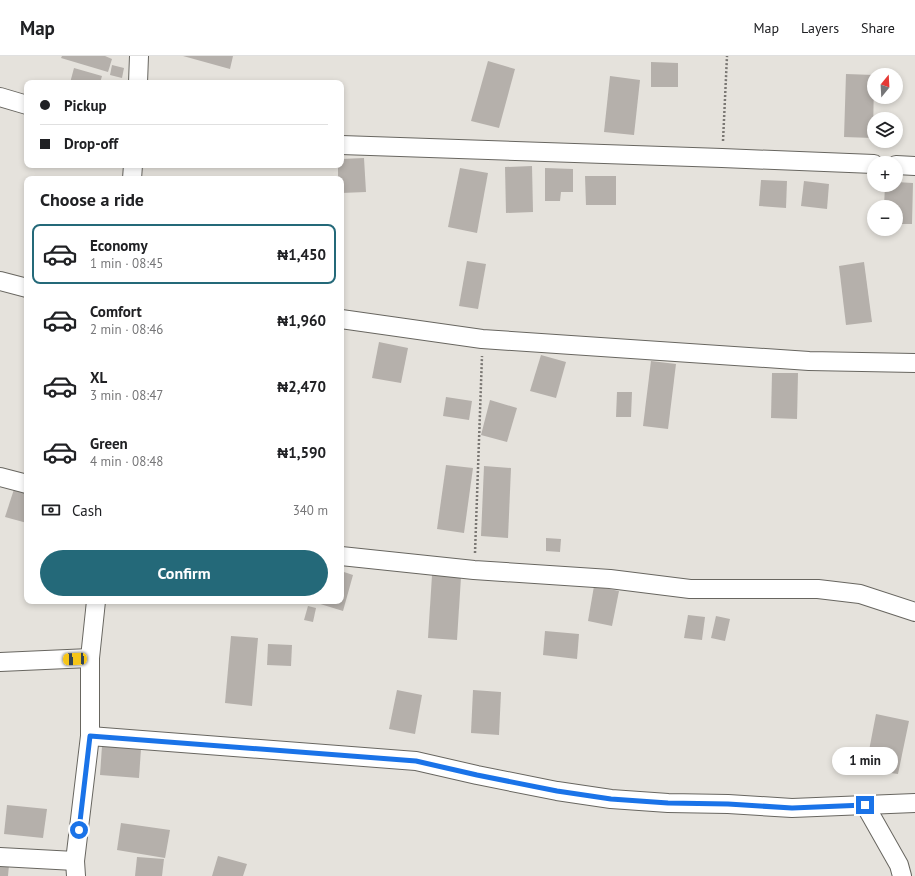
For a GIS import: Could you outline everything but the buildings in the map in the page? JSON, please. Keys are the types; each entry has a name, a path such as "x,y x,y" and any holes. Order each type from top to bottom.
{"street":[{"path":"138,80 139,56"},
{"path":"0,97 24,104"},
{"path":"344,145 867,164"},
{"path":"903,165 915,166"},
{"path":"0,281 24,287"},
{"path":"344,319 482,339 809,361 915,364"},
{"path":"0,477 24,483"},
{"path":"344,556 474,570 610,579 690,589 818,590 860,594 915,612"},
{"path":"0,857 76,868 90,736 90,658 96,604"},
{"path":"0,662 90,658"},
{"path":"90,736 416,761 557,791 611,799 792,808 915,803"},
{"path":"865,805 900,865 902,876"}],"path":[{"path":"722,158 727,56"},
{"path":"474,570 482,339"}],"route":[{"path":"79,830 90,736 416,761 557,791 611,799 792,808 865,805"}]}
